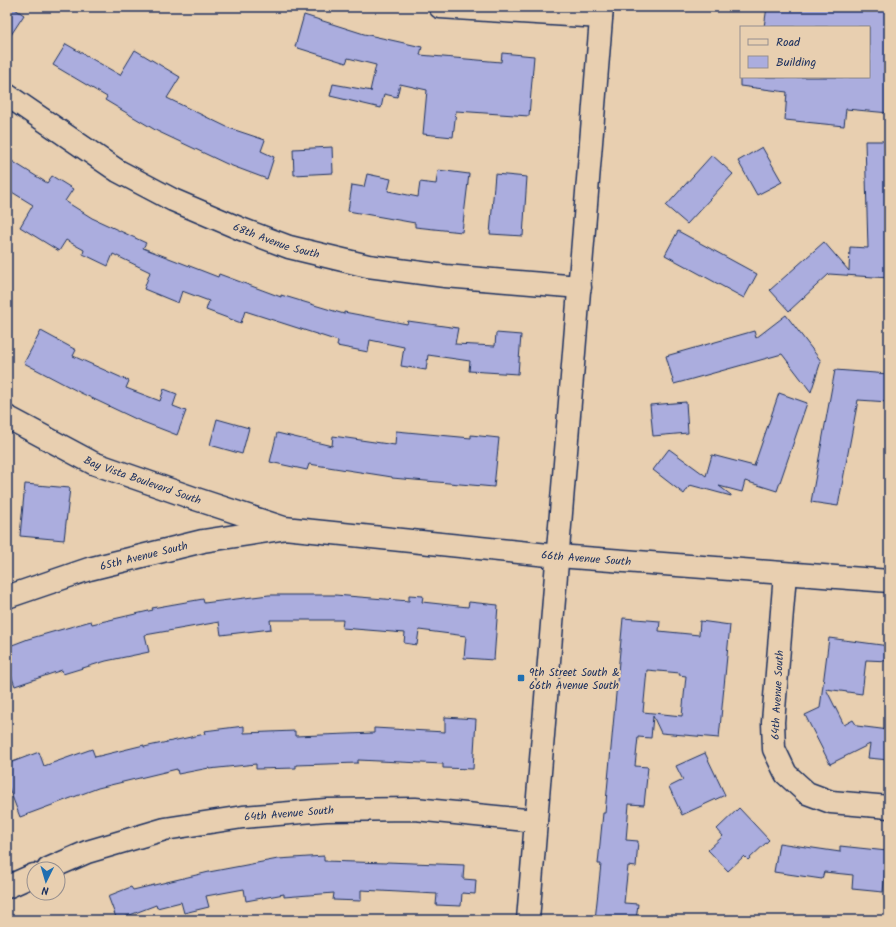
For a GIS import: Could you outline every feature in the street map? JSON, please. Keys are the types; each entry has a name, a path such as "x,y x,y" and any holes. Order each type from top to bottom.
{"street":[{"path":"440,7 601,12 528,920"},
{"name":"68th Avenue South","path":"7,95 118,171 173,200 241,229 289,247 376,267 444,276 580,286"},
{"name":"Bay Vista Boulevard South","path":"7,418 93,463 284,528"},
{"name":"66th Avenue South","path":"284,528 558,556 889,581"},
{"name":"65th Avenue South","path":"7,597 89,569 203,541 284,528"},
{"name":"64th Avenue South","path":"786,574 773,722 774,749 786,774 807,793 831,802 889,807"},
{"name":"64th Avenue South","path":"66,861 87,852 164,830 243,817 326,810 415,809 536,821"},
{"path":"7,887 26,879"}],"building":[{"path":"7,7 12,7 24,15 7,41"},
{"path":"767,7 851,7 889,11 889,113 846,109 844,126 785,120 787,92 740,86 740,78 870,78 870,26 764,26"},
{"path":"304,15 364,34 422,47 420,55 501,62 502,53 534,56 529,116 456,111 453,137 423,134 427,90 400,84 397,97 384,94 381,108 330,96 333,84 370,91 376,65 348,58 346,63 295,47"},
{"path":"66,44 120,75 135,50 180,77 167,98 229,128 265,140 261,151 274,157 267,179 227,164 157,131 105,100 107,97 53,65"},
{"path":"865,141 889,141 889,278 829,274 789,311 770,290 824,242 849,271 850,247 868,248"},
{"path":"332,147 333,173 294,175 293,149"},
{"path":"762,147 782,182 757,195 738,161"},
{"path":"712,155 733,174 687,224 666,206"},
{"path":"7,158 47,183 52,176 73,189 65,201 92,218 146,243 143,248 218,277 219,274 281,297 281,295 344,314 344,312 407,324 408,321 458,328 455,344 495,346 496,333 521,335 518,374 469,371 470,361 428,355 426,370 401,366 404,347 370,340 368,352 337,346 338,341 245,311 241,323 206,310 209,301 182,291 178,303 144,289 150,272 113,254 108,266 83,254 84,250 66,240 59,251 20,227 33,205 7,189"},
{"path":"438,170 469,174 462,232 415,227 415,223 348,211 352,185 364,187 367,174 391,179 388,191 418,197 420,182 436,184"},
{"path":"495,174 527,177 523,236 490,234"},
{"path":"678,231 757,274 744,298 665,255"},
{"path":"786,315 821,361 811,392 782,354 674,384 666,356 754,331 756,338"},
{"path":"41,331 76,350 73,356 129,381 126,388 160,401 164,389 177,394 173,406 186,411 177,435 138,420 81,393 24,363"},
{"path":"835,370 889,374 889,402 858,400 838,506 811,502"},
{"path":"779,393 807,403 777,491 745,481 742,492 719,486 731,496 690,485 684,494 653,470 669,449 706,476 712,455 754,466"},
{"path":"686,402 688,433 653,436 650,405"},
{"path":"217,419 249,428 242,454 210,445"},
{"path":"396,431 471,438 471,435 499,438 494,487 392,478 309,464 307,470 270,462 277,433 332,446 333,436 395,445"},
{"path":"25,484 70,488 64,540 20,536"},
{"path":"269,595 335,595 409,601 409,595 423,596 422,602 468,607 469,602 498,605 494,660 464,658 466,636 419,630 417,645 404,643 405,633 342,628 343,620 270,620 271,629 221,635 219,622 145,635 149,652 106,661 63,674 62,670 15,686 7,664 7,647 28,639 91,621 92,624 153,610 152,608 203,599 204,603"},
{"path":"623,618 660,621 659,631 699,635 700,621 730,625 719,738 661,733 653,716 651,738 638,737 635,766 648,767 644,805 629,804 626,840 638,841 636,867 628,866 624,903 638,904 636,920 595,920 601,864 598,864 603,813 605,813","holes":["647,670 680,673 679,675 686,676 682,716 643,712"]},
{"path":"829,638 889,646 889,661 866,660 862,694 826,689 844,725 853,720 857,726 889,730 889,760 868,758 870,744 830,764 805,715 820,708"},
{"path":"445,717 476,719 473,769 443,768 443,764 358,760 358,763 296,765 296,768 256,769 256,764 209,768 178,774 177,769 98,788 20,817 7,783 7,764 39,752 44,766 92,749 95,757 144,745 144,747 205,734 204,731 244,726 244,733 295,731 295,736 374,733 374,728 445,732"},
{"path":"705,753 725,795 682,815 669,787 683,780 676,766"},
{"path":"739,808 769,840 748,860 744,856 728,871 708,850 723,836 717,829"},
{"path":"779,843 840,852 840,846 887,851 883,892 852,889 853,875 824,872 822,879 774,872"},
{"path":"324,856 324,861 464,865 463,879 476,880 475,894 462,893 461,906 436,905 437,894 361,890 361,901 333,900 334,893 284,897 284,894 246,901 244,889 206,896 209,907 184,913 181,902 157,908 156,905 117,920 108,896 131,887 133,890 209,872 278,859"}],"place":[{"name":"9th Street South & 66th Avenue South","path":"521,678"}]}
